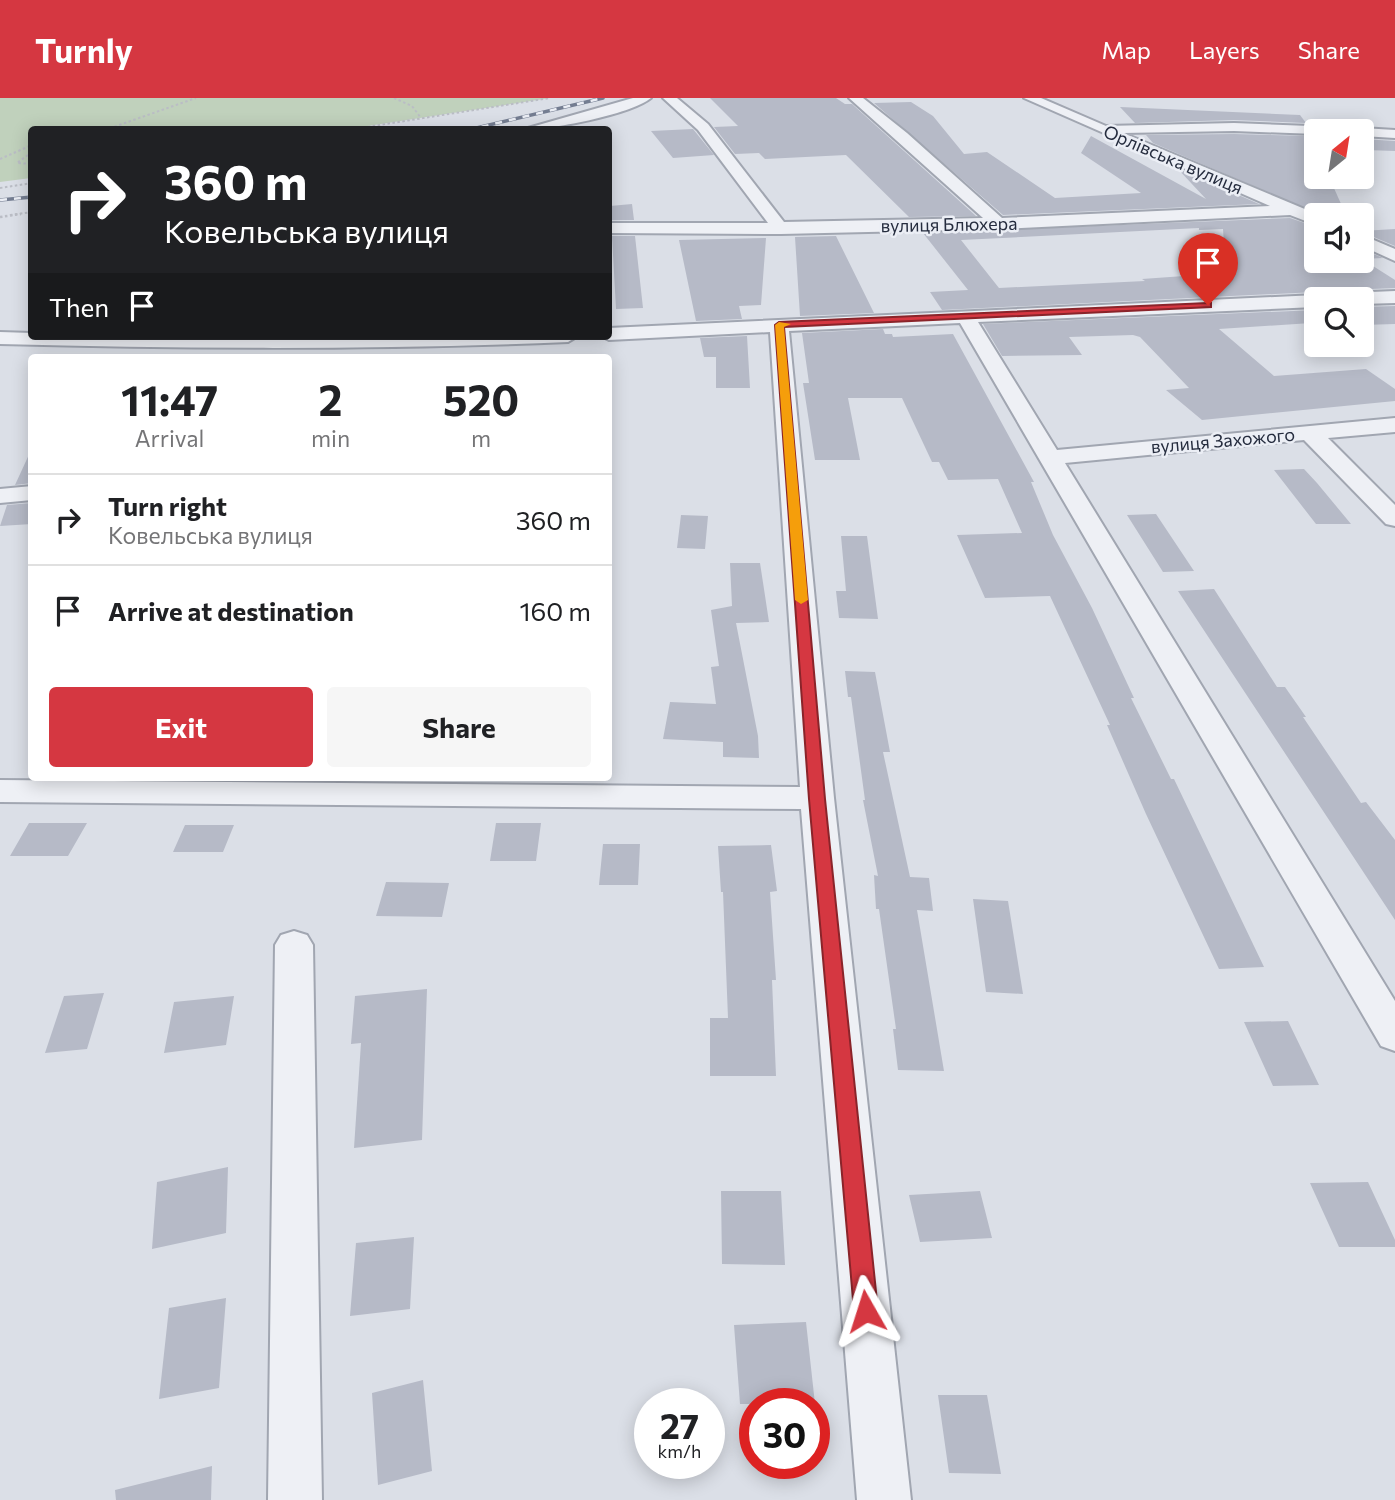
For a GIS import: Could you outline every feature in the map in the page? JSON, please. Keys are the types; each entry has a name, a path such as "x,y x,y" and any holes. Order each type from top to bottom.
{"street":[{"path":"544,126 597,114 645,98"},
{"path":"669,98 703,127 781,229"},
{"path":"855,98 902,136 999,224"},
{"name":"Орлівська вулиця","path":"1030,98 1304,216"},
{"path":"1102,129 1179,126 1304,130"},
{"path":"1374,133 1395,134"},
{"name":"вулиця Блюхера","path":"612,228 781,229 999,224 1289,210"},
{"path":"1374,246 1395,256"},
{"path":"1374,298 1395,297"},
{"path":"612,334 1304,302"},
{"path":"965,316 1395,1035"},
{"path":"779,325 817,799 884,1500"},
{"path":"0,338 28,338"},
{"path":"177,340 449,350 534,340"},
{"name":"вулиця Захожого","path":"1051,457 1395,425"},
{"path":"1311,434 1395,519"},
{"path":"0,496 28,493"},
{"path":"0,791 817,799"},
{"path":"294,945 295,1500"}],"path":[{"path":"116,126 196,98"},
{"path":"394,98 412,106 421,118"},
{"path":"372,126 550,98"},
{"path":"0,159 28,147"},
{"path":"28,155 17,163 28,164"},
{"path":"0,188 28,184"},
{"path":"0,217 28,213"}],"green space":[{"path":"0,98 550,98 368,126 28,126 28,178 0,182"}],"building":[{"path":"710,98 836,98 845,104 852,104 976,216 909,217 846,155 765,159 759,153 735,154 714,127 738,126"},
{"path":"911,102 933,116 964,154 987,152 1055,198 1141,193 1081,153 1091,136 1206,199 1177,168 1259,204 1003,215 874,103"},
{"path":"1120,107 1300,115 1304,120 1304,123 1234,120 1135,123"},
{"path":"693,129 714,155 673,158 651,131"},
{"path":"1146,135 1304,136 1304,189 1334,189 1341,203 1304,203 1304,208 1153,143"},
{"path":"1374,140 1395,141 1395,151 1374,150"},
{"path":"632,204 634,220 612,220 612,206"},
{"path":"1290,218 1304,223 1304,273 1374,273 1374,267 1395,280 1395,288 1304,287 1304,293 942,310 930,292 968,290 923,233","holes":["1223,229 1226,273 1142,279 1145,281 999,288 961,240"]},
{"path":"1395,229 1395,246 1374,237 1374,230"},
{"path":"612,236 635,236 643,308 616,309"},
{"path":"836,236 874,313 800,316 795,237"},
{"path":"766,238 761,305 739,306 742,319 696,321 679,240"},
{"path":"1395,306 1395,324 1374,325 1374,307"},
{"path":"1304,311 1304,323 1219,329 1274,376 1366,369 1395,389 1395,401 1202,420 1166,390 1189,388 1140,337 1069,337 1082,355 1002,356 983,324"},
{"path":"883,329 885,334 892,334 893,337 953,334 1034,482 1031,482 1053,535 1092,608 1134,698 1131,698 1171,779 1174,779 1264,967 1219,969 1146,814 1107,725 1110,725 1050,596 985,598 957,535 1022,533 998,479 948,480 939,462 932,462 902,398 848,398 860,460 815,460 803,383 809,383 802,333"},
{"path":"747,336 750,388 716,388 716,357 704,357 700,338"},
{"path":"28,457 28,483 15,485"},
{"path":"1304,469 1351,524 1316,524 1274,470"},
{"path":"28,503 28,524 0,526 7,505"},
{"path":"1156,514 1194,571 1163,572 1127,515"},
{"path":"681,515 708,516 705,549 677,548"},
{"path":"841,536 867,536 878,619 839,618 836,591 846,591"},
{"path":"730,563 760,563 769,622 736,623 758,736 759,758 723,757 723,742 663,739 670,702 716,704 711,667 719,666 711,610 732,606"},
{"path":"1214,589 1277,687 1285,687 1361,803 1366,802 1395,840 1395,920 1178,591"},
{"path":"845,671 875,672 890,752 883,752 910,877 929,878 933,911 917,910 944,1071 898,1070 893,1029 896,1029 879,909 876,909 874,875 878,876 863,800 851,697 848,697"},
{"path":"29,823 87,823 68,856 10,856"},
{"path":"496,823 541,823 536,861 490,861"},
{"path":"185,825 234,825 223,852 173,852"},
{"path":"603,844 640,844 638,885 599,885"},
{"path":"771,845 777,891 770,892 776,980 772,980 776,1076 710,1076 710,1018 728,1018 723,892 718,846"},
{"path":"386,882 449,883 442,917 376,916"},
{"path":"973,899 1008,901 1023,994 986,992"},
{"path":"427,989 422,1140 354,1148 361,1043 351,1044 355,996"},
{"path":"104,993 87,1049 45,1053 64,996"},
{"path":"234,996 226,1045 164,1053 174,1002"},
{"path":"1288,1021 1319,1085 1273,1086 1244,1022"},
{"path":"228,1167 226,1233 152,1249 157,1182"},
{"path":"1368,1182 1395,1240 1395,1247 1339,1247 1310,1183"},
{"path":"721,1191 781,1191 785,1265 722,1264"},
{"path":"980,1191 992,1238 920,1242 909,1195"},
{"path":"414,1237 410,1309 350,1316 356,1243"},
{"path":"226,1298 219,1388 159,1399 169,1308"},
{"path":"806,1322 813,1388 739,1388 739,1391 734,1325"},
{"path":"423,1380 432,1471 378,1485 372,1393"},
{"path":"938,1395 987,1395 1001,1474 949,1473"},
{"path":"212,1466 211,1500 116,1500 115,1490"}],"railway":[{"path":"485,126 603,98"},
{"path":"0,200 28,197"}],"slow traffic":[{"path":"787,324 779,325 801,600"}],"route":[{"path":"866,1311 817,799 779,325 1208,305"}]}
